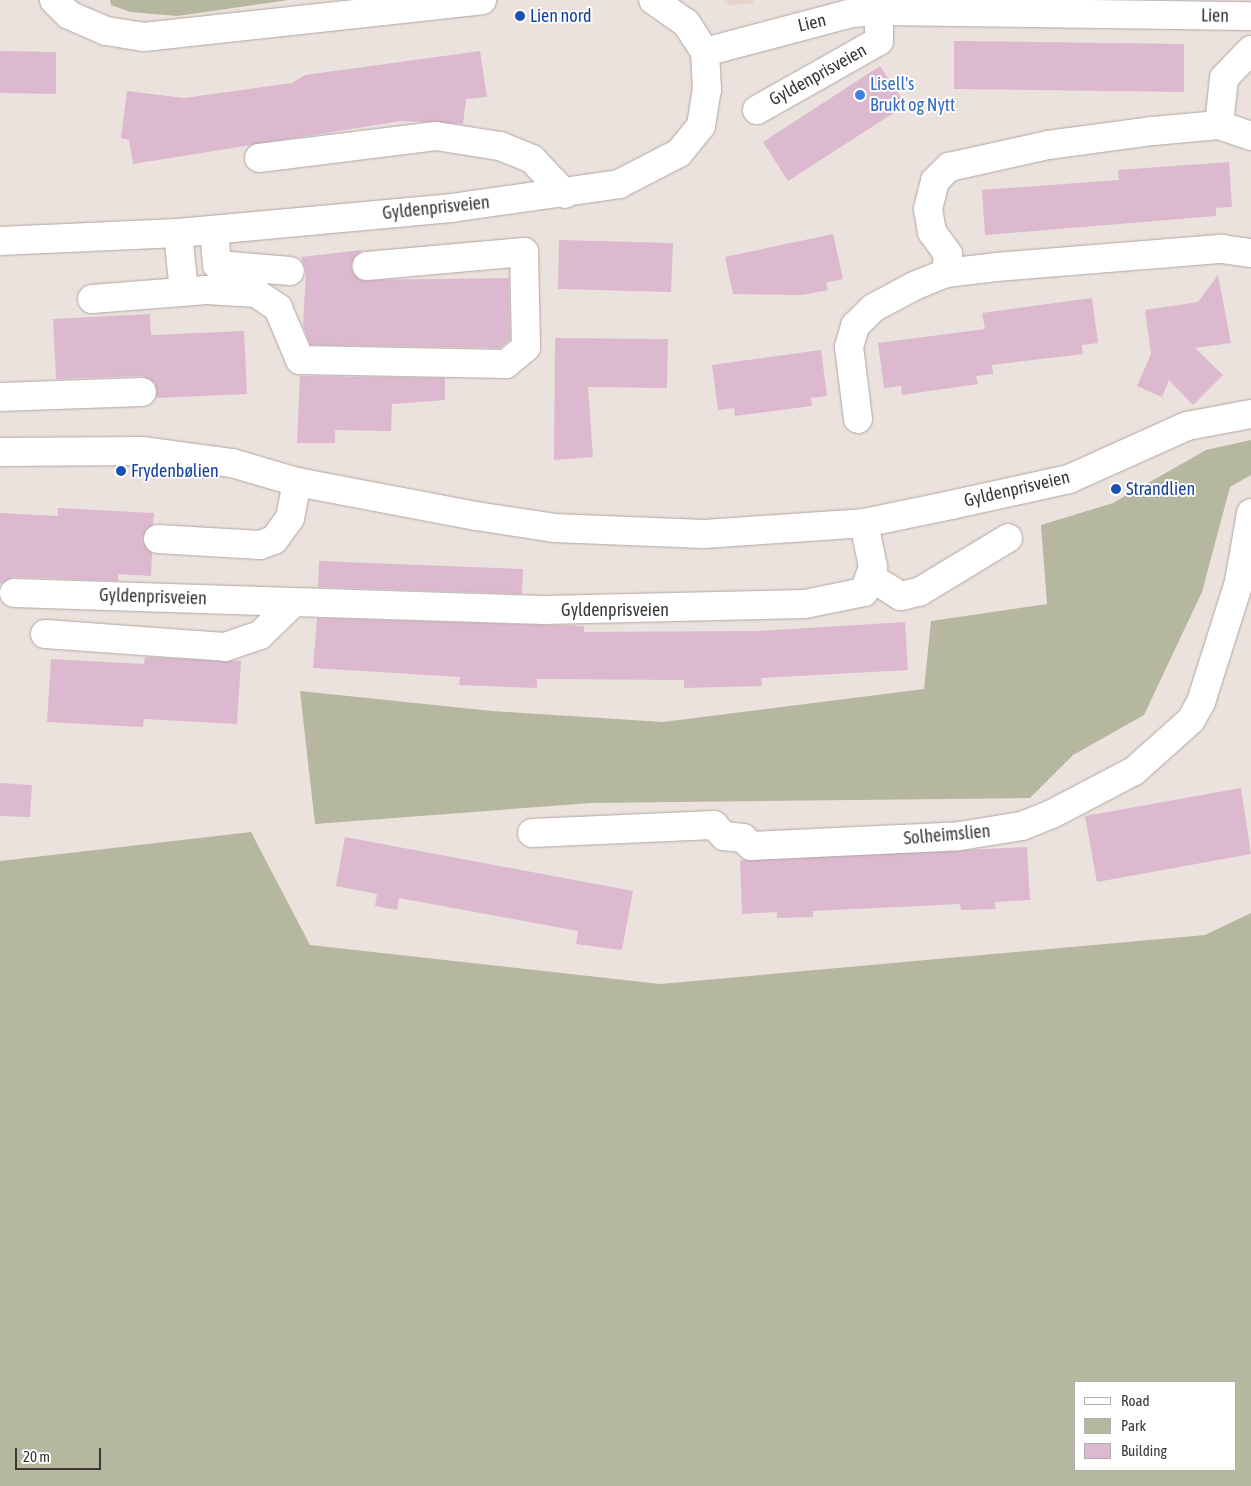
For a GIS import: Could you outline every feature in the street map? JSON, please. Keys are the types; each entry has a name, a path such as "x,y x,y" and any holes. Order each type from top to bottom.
{"street":[{"path":"54,0 69,15 106,31 144,37 482,0"},
{"name":"Gyldenprisveien","path":"0,241 214,230 565,194 619,184 679,153 692,140 701,126 708,90 705,52 686,23 653,0"},
{"name":"Gyldenprisveien","path":"757,110 879,41 879,5"},
{"name":"Lien","path":"705,52 879,5 1138,7 1251,16"},
{"path":"1219,125 1224,78 1251,50"},
{"path":"946,273 948,254 932,232 928,209 935,181 949,167 1048,144 1219,125 1251,136"},
{"path":"259,158 436,136 500,146 532,159 565,194"},
{"path":"214,230 217,265 290,271"},
{"path":"178,233 184,291"},
{"path":"858,419 849,346 855,326 873,308 946,273 1222,249 1251,253"},
{"path":"92,299 184,291 240,290 270,300 300,360 506,364 526,348 524,252 367,266"},
{"path":"0,397 142,392"},
{"name":"Gyldenprisveien","path":"0,452 142,451 232,463 297,482 554,528 704,534 864,523 1069,479 1187,426 1251,414"},
{"path":"158,539 260,545 274,540 290,518 297,482"},
{"name":"Solheimslien","path":"532,832 714,825 724,836 743,838 751,846 960,836 1022,826 1134,771 1191,720 1201,702 1245,586 1251,513"},
{"path":"864,523 872,578 901,596 920,592 1008,538"},
{"name":"Gyldenprisveien","path":"14,593 292,604 708,610 834,601 864,592 872,578"},
{"path":"45,634 225,648 260,635 292,604"}],"shaded area":[{"path":"725,0 753,0 753,4 730,5"}],"green space":[{"path":"110,0 289,0 177,16 130,12 111,5"},
{"path":"1251,440 1251,475 1230,487 1202,592 1144,715 1073,755 1030,798 591,803 315,824 300,691 492,711 663,722 924,689 931,621 1047,604 1041,525 1113,503 1206,450"},
{"path":"251,832 310,945 660,984 1205,935 1251,913 1251,1486 0,1486 0,861"}],"building":[{"path":"954,41 1184,44 1184,92 954,89"},
{"path":"0,51 56,52 56,94 0,93"},
{"path":"480,51 487,97 466,99 463,124 401,121 133,164 129,140 121,138 127,91 184,98 292,83 305,75"},
{"path":"880,66 906,105 788,181 763,142"},
{"path":"1229,162 1232,207 1216,208 1216,216 985,235 982,190 1119,180 1118,170"},
{"path":"833,234 843,279 826,283 828,290 803,295 733,294 725,257"},
{"path":"559,240 673,243 671,292 558,289"},
{"path":"362,250 351,267 361,280 509,278 510,340 500,348 310,345 303,326 306,272 301,257"},
{"path":"1218,275 1231,343 1195,348 1223,375 1193,405 1169,380 1162,397 1137,386 1151,354 1145,310 1198,302"},
{"path":"1092,298 1098,343 1082,345 1083,354 992,365 993,374 976,376 978,384 902,395 901,386 884,388 878,343 985,329 982,313"},
{"path":"150,314 151,335 244,331 247,394 156,398 155,383 142,376 56,379 53,319"},
{"path":"555,338 668,339 667,388 588,387 593,457 554,460"},
{"path":"821,350 827,396 811,398 812,406 735,416 734,408 718,410 712,365"},
{"path":"300,376 445,378 445,400 392,404 391,431 335,430 335,443 297,443"},
{"path":"58,508 154,513 153,525 142,539 152,553 151,576 118,574 118,581 14,577 0,584 0,513 58,516"},
{"path":"319,561 523,569 522,594 318,587"},
{"path":"317,618 584,626 584,632 758,631 905,622 908,670 761,678 762,686 684,688 684,680 537,679 537,688 459,685 460,677 313,668"},
{"path":"145,657 241,661 237,724 144,719 143,727 47,722 51,659 144,664"},
{"path":"0,783 32,785 30,817 0,816"},
{"path":"1241,788 1251,854 1097,882 1085,816"},
{"path":"345,837 633,891 622,950 576,944 578,931 399,898 397,910 375,906 377,894 336,886"},
{"path":"1027,847 1030,900 995,902 996,909 961,910 960,904 813,911 813,917 777,918 777,912 742,914 740,860"}],"place":[{"name":"Lien nord","path":"520,16"},
{"name":"Lisell's Brukt og Nytt","path":"860,95"},
{"name":"Frydenbølien","path":"121,471"},
{"name":"Strandlien","path":"1116,489"}]}
